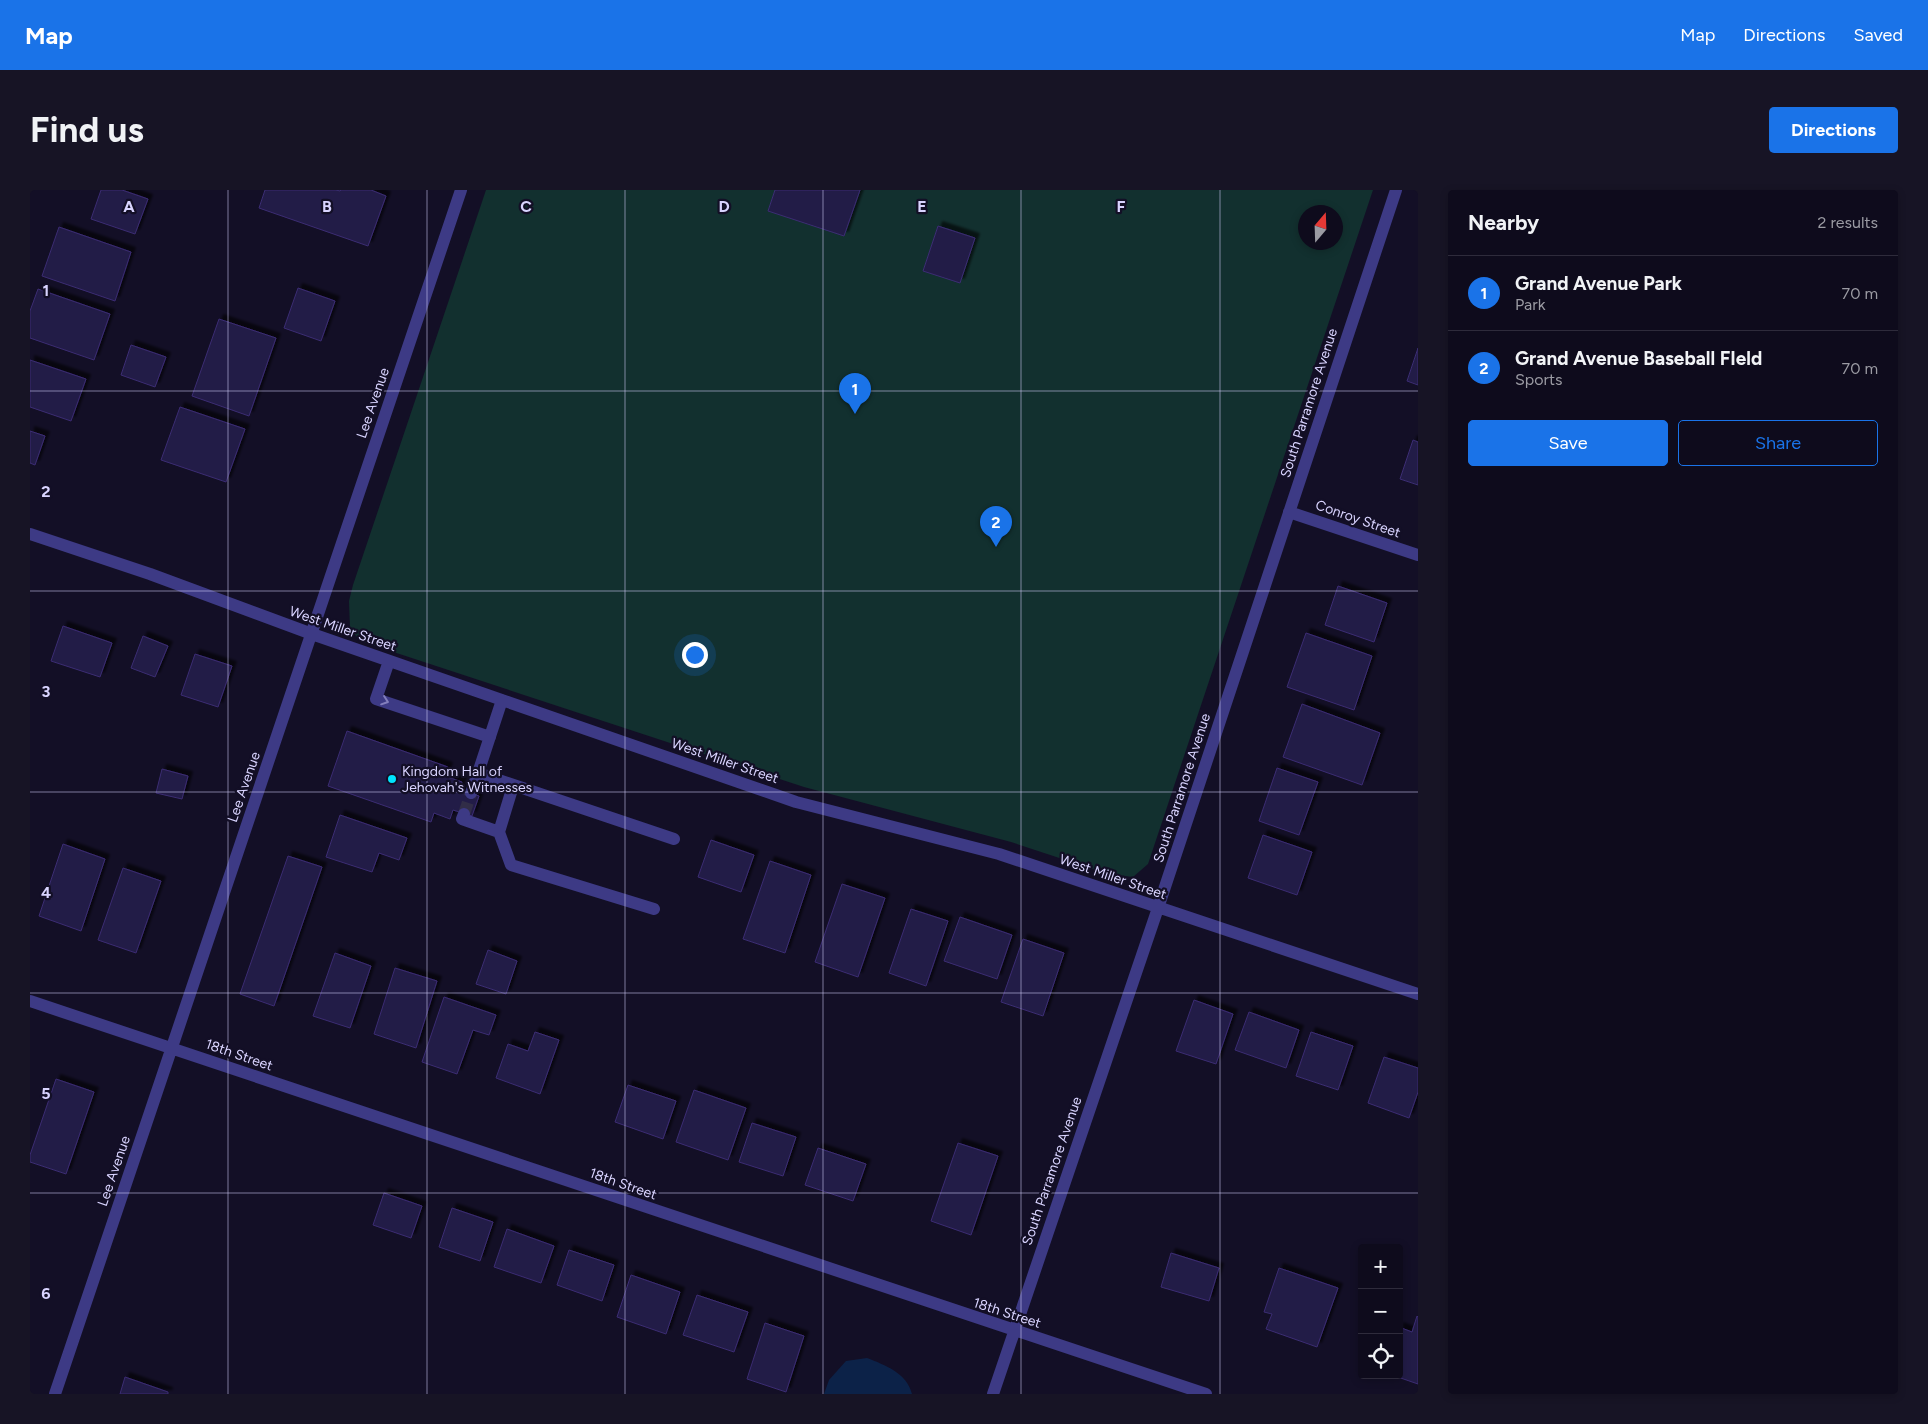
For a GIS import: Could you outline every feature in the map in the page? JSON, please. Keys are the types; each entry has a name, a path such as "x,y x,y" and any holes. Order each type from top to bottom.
{"street":[{"name":"Lee Avenue","path":"55,1394 461,190"},
{"name":"South Parramore Avenue","path":"993,1394 1158,908 1396,190"},
{"name":"Conroy Street","path":"1289,512 1418,555"},
{"name":"West Miller Street","path":"30,534 150,574 312,634 796,802 999,854 1418,994"},
{"path":"389,661 376,698 490,737"},
{"path":"471,793 502,700"},
{"path":"478,773 674,840"},
{"path":"513,786 499,832 511,865 654,909"},
{"path":"464,814 462,820 499,832"},
{"name":"18th Street","path":"30,1001 1206,1394"}],"green space":[{"path":"486,190 1373,190 1148,864 1133,877 1108,874 1011,842 804,787 360,641 350,628 349,601"}],"water":[{"path":"867,1358 888,1367 900,1375 905,1380 912,1394 824,1394 829,1380 846,1361"}],"building":[{"path":"101,190 122,190 148,199 135,234 91,219"},
{"path":"265,190 371,190 386,196 368,246 259,208"},
{"path":"775,190 860,190 844,236 768,211"},
{"path":"938,226 975,238 960,283 923,271"},
{"path":"59,227 131,252 115,301 42,276"},
{"path":"298,288 335,301 321,341 284,328"},
{"path":"38,289 110,314 94,360 30,338 30,311"},
{"path":"219,319 276,338 249,416 192,396"},
{"path":"131,345 166,357 155,387 121,375"},
{"path":"1418,348 1418,385 1407,381"},
{"path":"30,360 86,379 71,421 30,407"},
{"path":"180,407 245,429 226,482 161,460"},
{"path":"30,431 45,436 35,465 30,463"},
{"path":"1413,440 1418,442 1418,485 1400,479"},
{"path":"1338,586 1387,603 1374,642 1325,625"},
{"path":"63,626 112,643 100,677 51,661"},
{"path":"1306,633 1372,656 1354,710 1287,687"},
{"path":"143,636 168,646 155,677 131,668"},
{"path":"195,654 232,666 218,707 181,695"},
{"path":"1302,704 1380,733 1362,785 1283,757"},
{"name":"Kingdom Hall of Jehovah's Witnesses","path":"347,731 448,767 445,776 462,782 459,789 479,796 472,816 453,810 450,819 434,813 431,822 328,786"},
{"path":"1277,768 1318,782 1299,835 1259,821"},
{"path":"162,769 188,776 182,799 156,793"},
{"path":"340,815 407,838 399,860 379,853 372,872 326,857"},
{"path":"1263,835 1312,852 1297,895 1248,878"},
{"path":"711,840 754,855 741,892 698,877"},
{"path":"63,844 105,859 81,931 39,916"},
{"path":"288,856 322,867 274,1006 240,994"},
{"path":"770,861 811,875 785,953 743,939"},
{"path":"123,868 161,881 136,953 98,940"},
{"path":"842,884 885,898 858,977 815,962"},
{"path":"911,909 948,921 926,986 889,973"},
{"path":"960,917 1012,935 997,979 944,961"},
{"path":"1023,939 1064,953 1043,1016 1001,1002"},
{"path":"488,950 517,961 506,994 476,984"},
{"path":"335,953 371,966 350,1028 313,1016"},
{"path":"395,968 437,981 416,1048 374,1034"},
{"path":"444,997 496,1015 489,1035 473,1030 457,1074 422,1062"},
{"path":"1194,1000 1233,1014 1216,1064 1176,1051"},
{"path":"1249,1012 1299,1030 1286,1068 1235,1050"},
{"path":"535,1032 559,1040 540,1094 496,1078 508,1044 528,1051"},
{"path":"1311,1032 1353,1046 1338,1090 1296,1076"},
{"path":"1384,1057 1418,1068 1418,1092 1409,1118 1368,1103"},
{"path":"56,1079 94,1092 66,1174 30,1162 30,1155"},
{"path":"628,1085 676,1101 663,1139 615,1122"},
{"path":"694,1090 746,1108 728,1160 676,1142"},
{"path":"752,1123 796,1137 783,1176 739,1162"},
{"path":"958,1143 998,1156 971,1235 931,1221"},
{"path":"818,1148 866,1164 853,1201 805,1185"},
{"path":"384,1193 422,1206 411,1238 373,1225"},
{"path":"452,1208 493,1222 480,1261 439,1247"},
{"path":"507,1229 554,1246 541,1283 494,1267"},
{"path":"569,1250 614,1265 602,1301 557,1285"},
{"path":"1171,1253 1219,1268 1209,1301 1161,1287"},
{"path":"1279,1268 1338,1288 1317,1347 1266,1329 1272,1314 1264,1312"},
{"path":"631,1275 680,1292 666,1334 617,1317"},
{"path":"697,1295 748,1312 734,1352 683,1335"},
{"path":"1417,1316 1418,1384 1403,1379 1403,1329 1412,1332"},
{"path":"765,1323 804,1336 786,1392 747,1379"},
{"path":"125,1377 168,1392 168,1394 120,1394"}],"tunnel":[{"path":"464,814 471,793"}],"place":[{"name":"Grand Avenue Park","path":"855,414"},
{"name":"Grand Avenue Baseball FIeld","path":"996,547"},
{"name":"Kingdom Hall of Jehovah's Witnesses","path":"392,779"}]}
